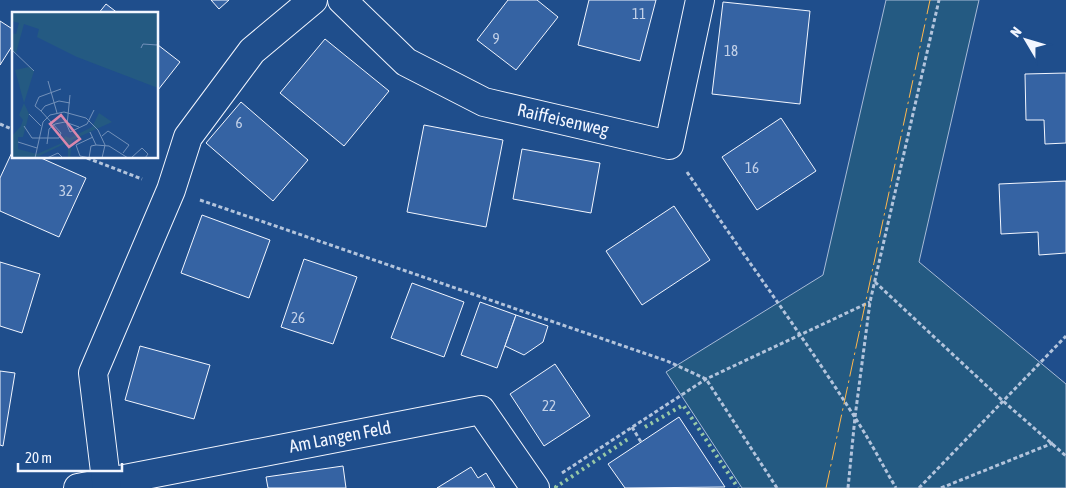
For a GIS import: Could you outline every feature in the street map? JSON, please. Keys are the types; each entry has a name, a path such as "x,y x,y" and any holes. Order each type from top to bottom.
{"street":[{"path":"107,485 93,373 171,190 188,137 252,51 313,0"},
{"name":"Raiffeisenweg","path":"342,0 406,62 484,102 669,145"},
{"path":"669,145 700,0"},
{"name":"Am Langen Feld","path":"78,488 107,485 481,410 545,483"}],"path":[{"path":"848,488 870,302 939,0"},
{"path":"0,124 12,129"},
{"path":"669,145 801,336 855,418 896,488"},
{"path":"90,159 171,190 667,360 706,379 777,488"},
{"path":"874,282 1003,401 1066,456"},
{"path":"545,483 706,379 870,302"},
{"path":"919,488 1066,336"},
{"path":"632,427 641,442"},
{"path":"941,488 1053,443"}],"shaded area":[{"path":"886,0 979,0 919,262 1066,384 1066,488 742,488 666,372 823,275"}],"building":[{"path":"211,0 229,0 219,9"},
{"path":"508,0 537,0 558,17 516,70 477,40"},
{"path":"589,0 656,0 640,61 578,45"},
{"path":"723,2 810,11 800,104 712,94"},
{"path":"106,4 116,12 100,12"},
{"path":"0,21 12,29 12,46 0,65"},
{"path":"325,39 389,91 344,146 280,93"},
{"path":"159,46 180,62 159,89"},
{"path":"1066,73 1066,143 1045,144 1044,120 1026,120 1025,74"},
{"path":"241,102 308,160 273,201 206,143"},
{"path":"781,118 816,171 757,210 722,157"},
{"path":"424,125 503,140 486,227 407,212"},
{"path":"522,149 600,163 591,213 513,199"},
{"path":"12,152 12,159 43,159 86,178 59,237 0,211 0,178"},
{"path":"1066,181 1066,253 1039,255 1038,232 1001,234 999,184"},
{"path":"674,206 710,260 642,305 606,251"},
{"path":"202,215 270,240 249,298 181,273"},
{"path":"304,259 357,277 333,344 281,327"},
{"path":"0,262 40,274 22,333 0,326"},
{"path":"412,283 464,302 444,357 391,338"},
{"path":"480,302 516,315 497,368 461,355"},
{"path":"516,315 548,326 543,342 524,355 505,346"},
{"path":"140,346 210,365 194,419 125,400"},
{"path":"555,364 590,416 544,446 510,394"},
{"path":"0,371 15,373 3,446 0,445"},
{"path":"679,417 725,487 625,488 608,464"},
{"path":"343,466 346,488 268,488 266,477"},
{"path":"471,467 478,478 486,473 495,488 437,488"}],"hedge":[{"path":"645,427 683,405 738,488"},
{"path":"557,488 628,439"}],"power":[{"path":"826,488 930,0"}]}
